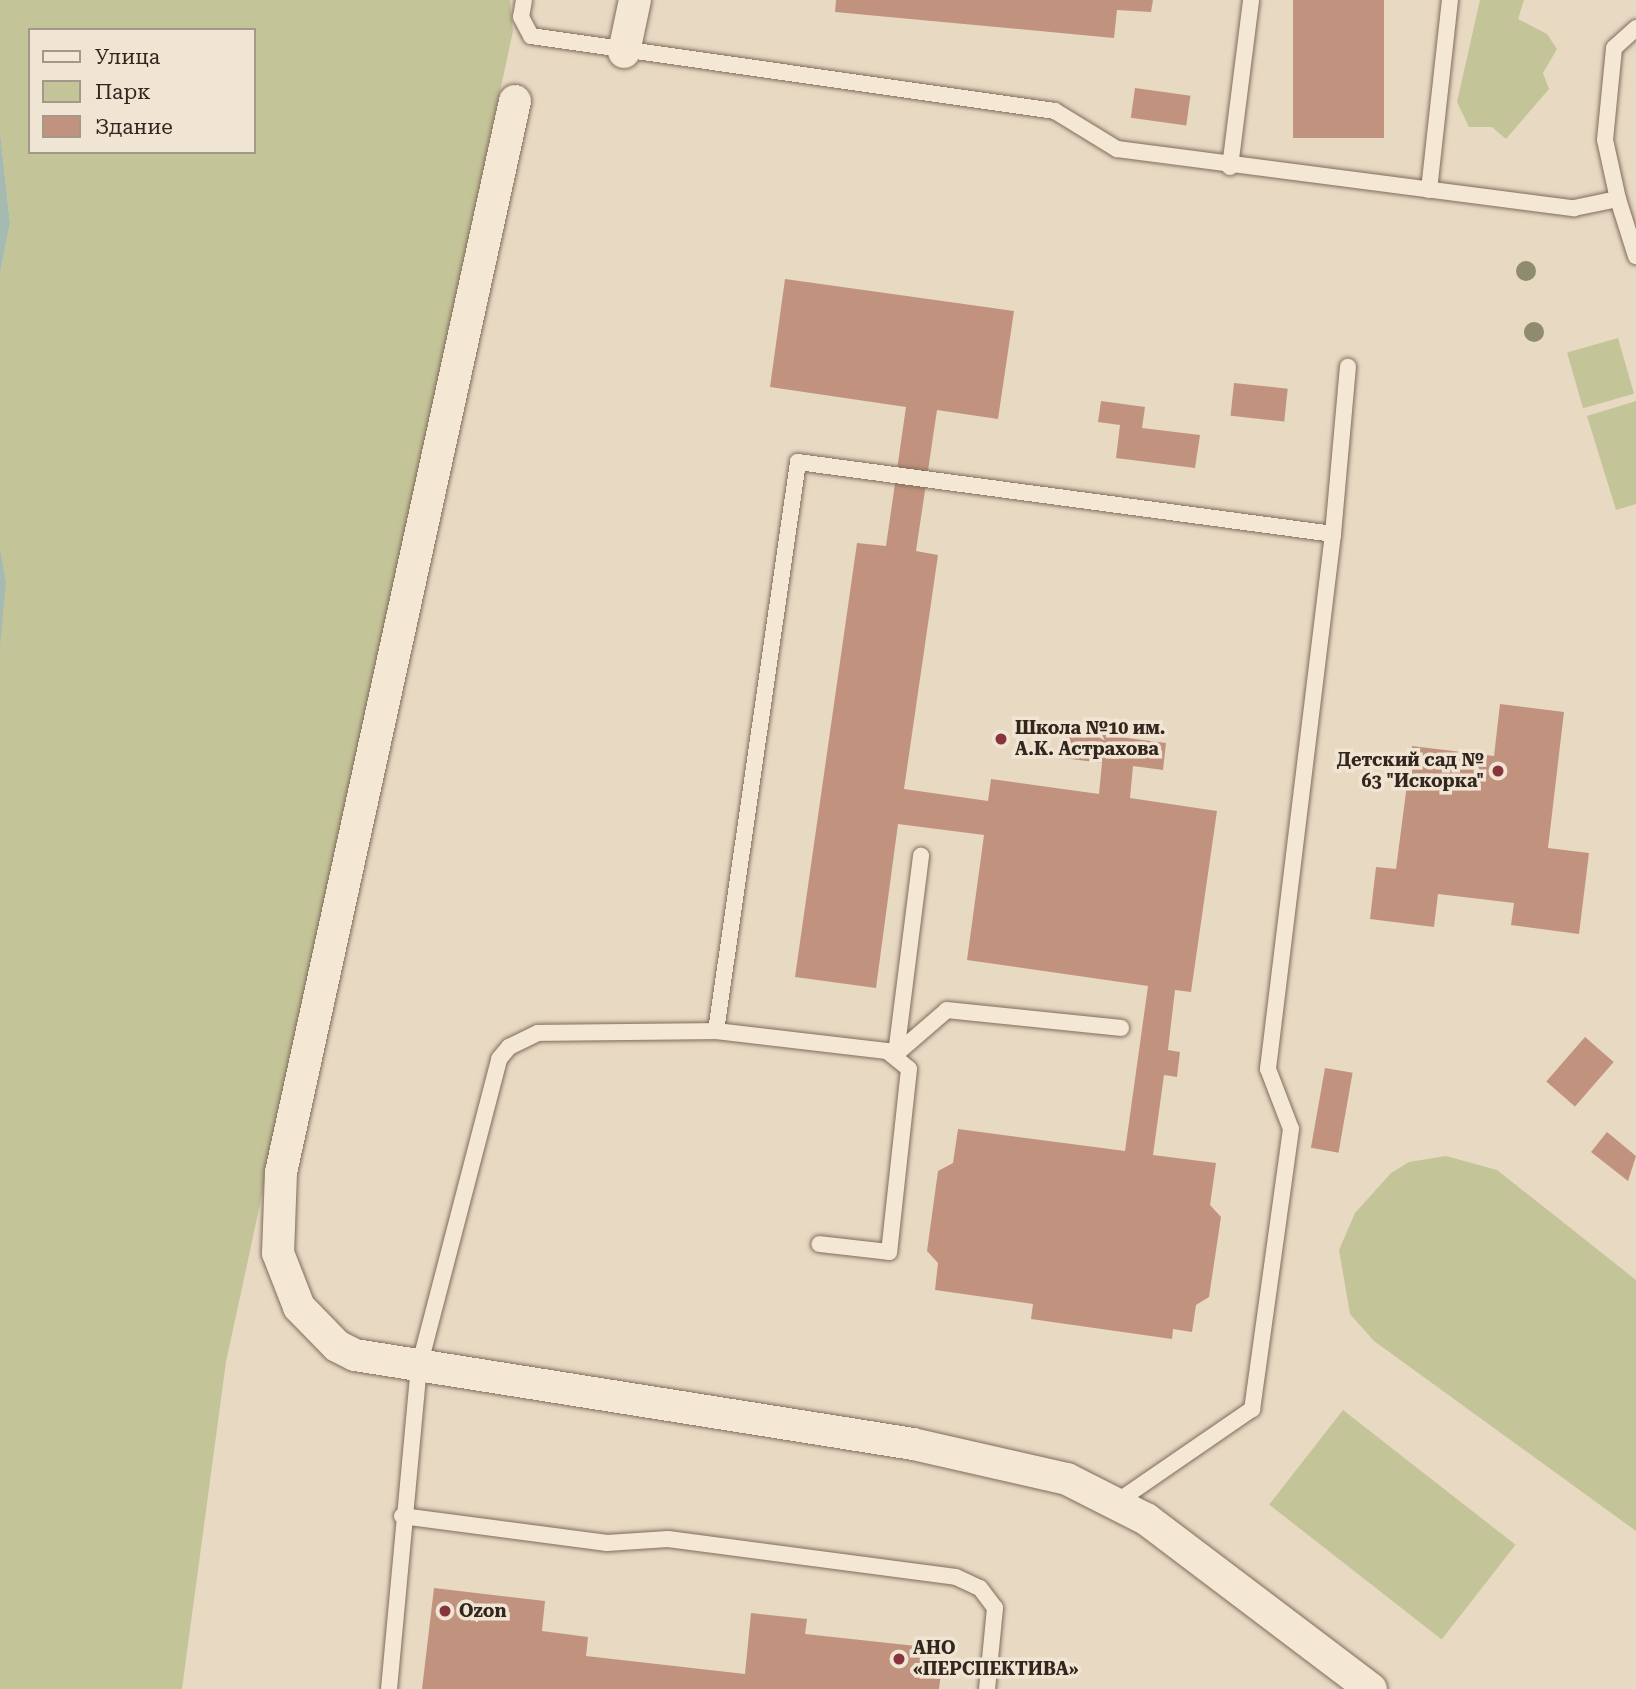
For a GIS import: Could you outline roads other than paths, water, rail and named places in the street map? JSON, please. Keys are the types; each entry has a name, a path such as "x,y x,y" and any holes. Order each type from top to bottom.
{"street":[{"path":"624,52 635,0"},
{"path":"515,101 277,1200 278,1253 299,1307 337,1346 419,1367 913,1444 1046,1473 1118,1501 1371,1689"}],"lane":[{"path":"524,0 521,17 531,36 624,52 1055,111 1117,149 1230,167 1574,208 1618,199"},
{"path":"1230,167 1251,0"},
{"path":"1429,190 1450,0"},
{"path":"1636,28 1621,37 1613,61 1605,140 1618,199 1636,256"},
{"path":"1118,1501 1252,1409 1291,1129 1268,1069 1333,534 1348,367"},
{"path":"716,1031 798,462 1333,534"},
{"path":"819,1244 889,1252 911,1081 896,1054 921,856"},
{"path":"389,1689 402,1516 419,1367 492,1078 509,1046 556,1031 716,1031 896,1054 947,1010 1121,1028"},
{"path":"402,1516 607,1543 668,1539 956,1577 980,1588 995,1608 986,1689"}],"place":[{"name":"Школа №10 им. А.К. Астрахова","path":"1001,739"},
{"name":"Детский сад № 63 \"Искорка\"","path":"1498,771"},
{"name":"Ozon","path":"445,1611"},
{"name":"АНО «ПЕРСПЕКТИВА»","path":"899,1659"}]}
